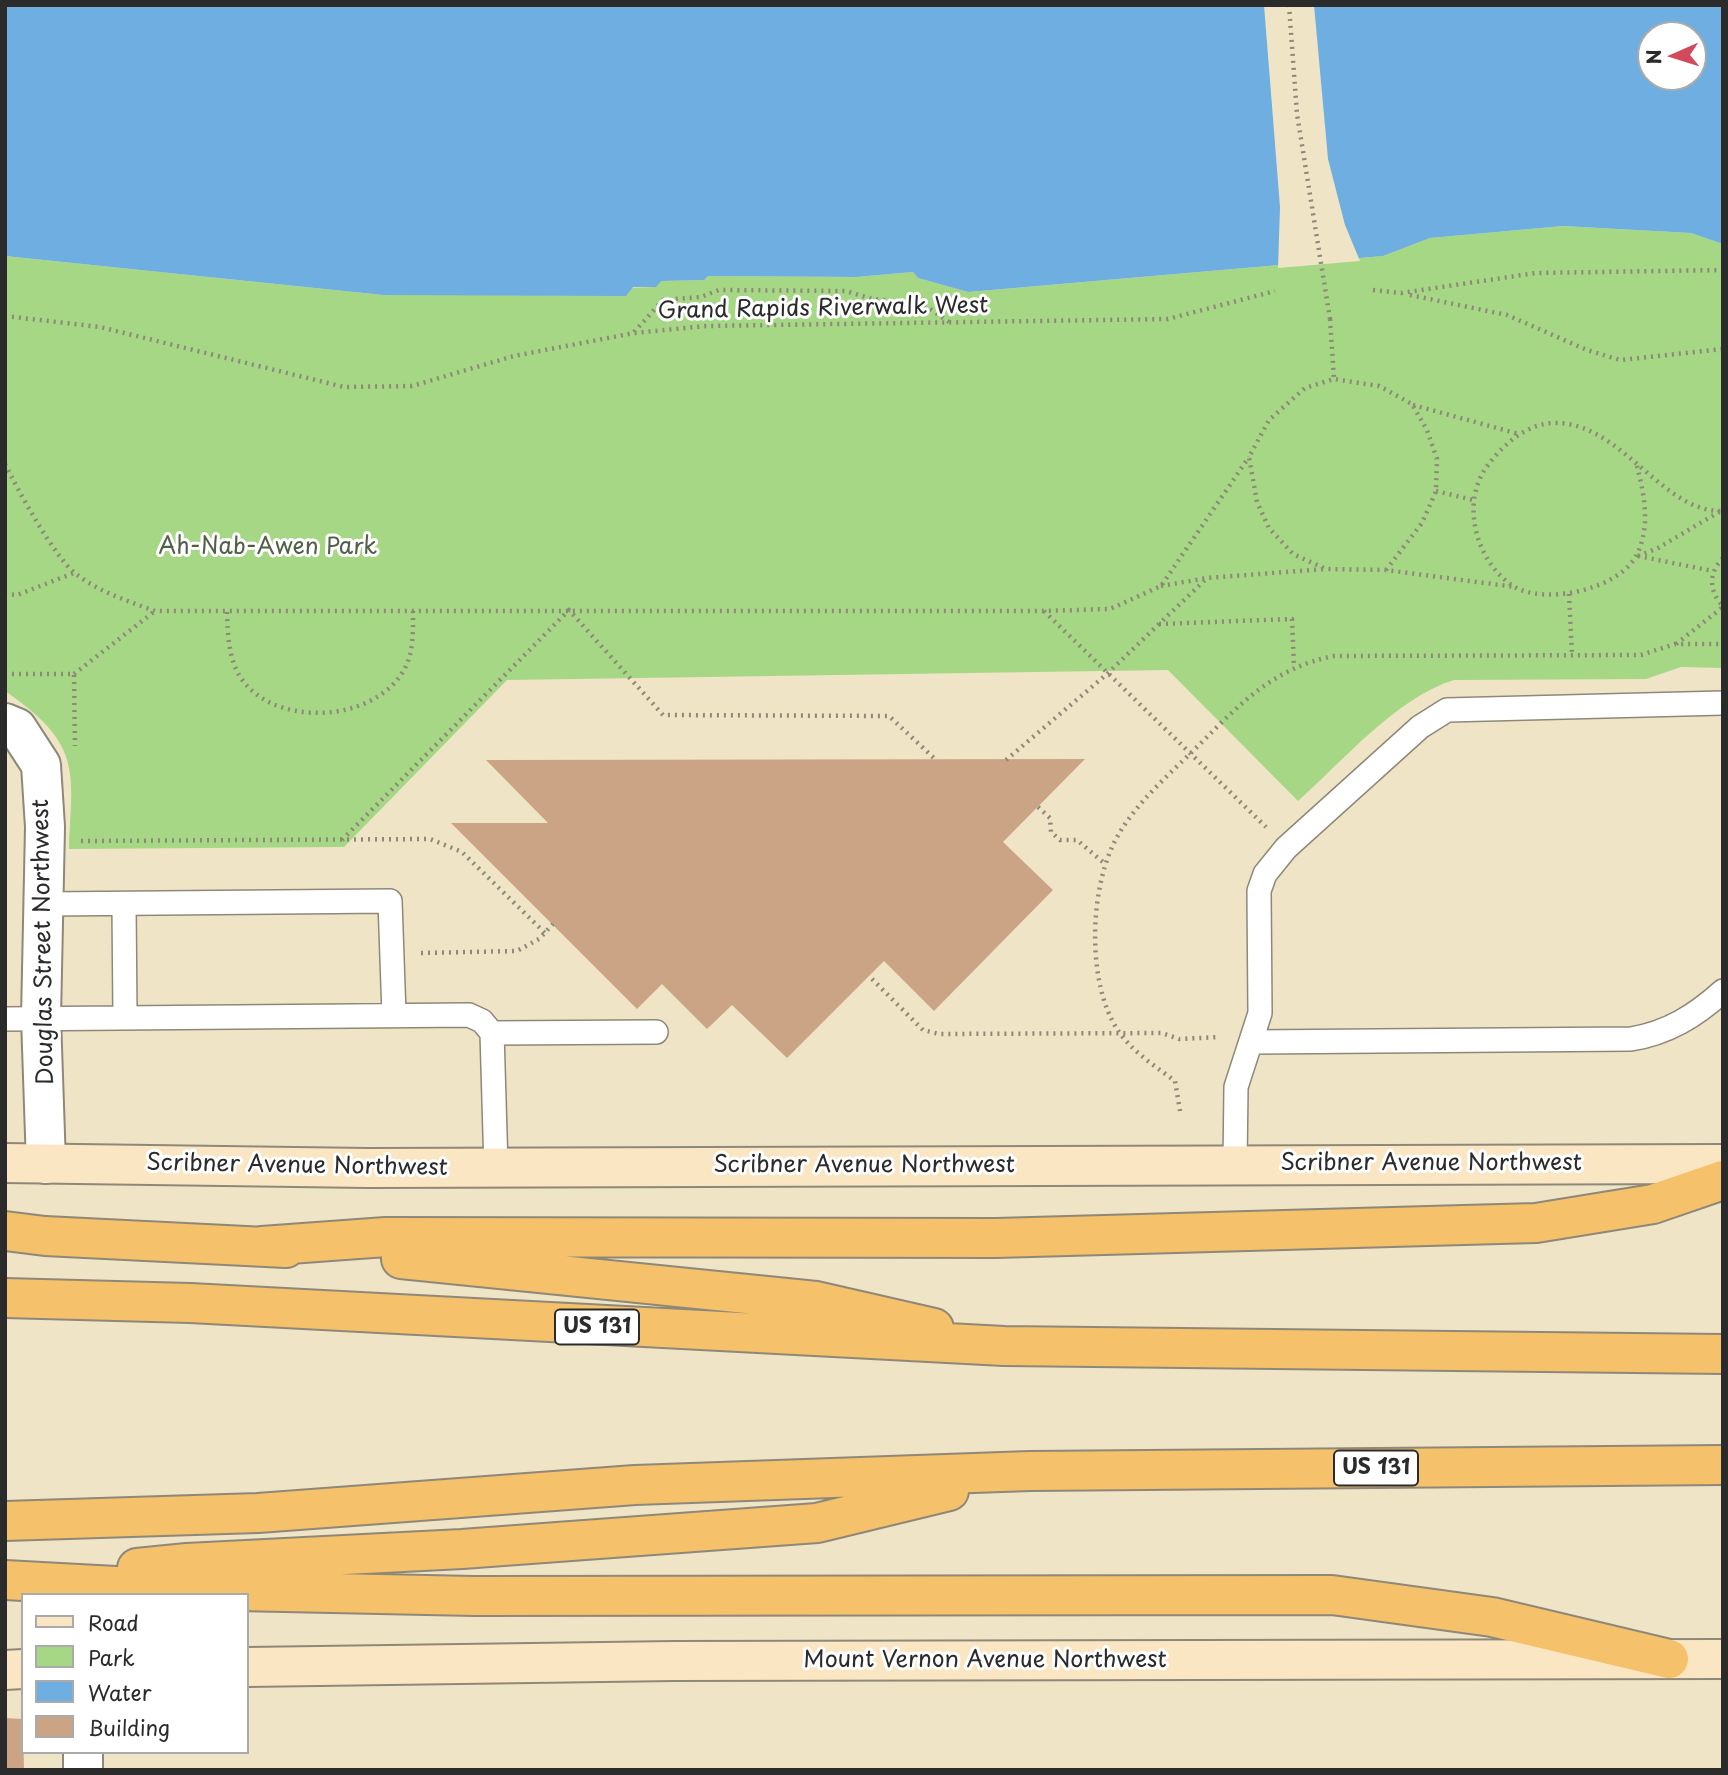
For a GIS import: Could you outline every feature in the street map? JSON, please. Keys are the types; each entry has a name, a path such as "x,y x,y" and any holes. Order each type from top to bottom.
{"highway":[{"path":"262,1246 386,1237 996,1238 1536,1223 1653,1204 1723,1180"},
{"path":"5,1231 45,1236 262,1246 816,1301 1004,1346"},
{"path":"5,1238 45,1236"},
{"name":"US 131","path":"5,1298 190,1303 799,1338 1004,1346 1723,1354"},
{"name":"US 131","path":"5,1521 258,1513 635,1485 1030,1471 1723,1465"},
{"path":"18,1580 187,1563 462,1549 817,1523 1030,1471"},
{"path":"18,1580 190,1590 474,1596 1332,1595 1492,1617 1669,1659"}],"street":[{"name":"Douglas Street Northwest","path":"11,725 41,765 46,904 23,1019 46,1164"},
{"name":"Scribner Avenue Northwest","path":"5,1163 496,1168 1723,1164"},
{"name":"Mount Vernon Avenue Northwest","path":"248,1667 674,1661 1723,1659"}],"lane":[{"path":"1235,1165 1236,1087 1260,1013 1259,891 1265,874 1286,848 1420,727 1447,710 1723,703"},
{"path":"46,904 390,901 394,1015"},
{"path":"124,904 125,1017"},
{"path":"1253,1039 1631,1039 1653,1036 1672,1028 1691,1017 1723,991"},
{"path":"23,1019 469,1015 482,1021 492,1033 496,1168"},
{"path":"492,1033 656,1032"}],"path":[{"path":"1289,5 1297,114 1330,320 1334,379"},
{"path":"1401,293 1536,273 1723,270"},
{"path":"634,333 663,300 701,297 719,290 846,291 872,299 921,303 950,323"},
{"name":"Grand Rapids Riverwalk West","path":"5,316 100,327 344,387 412,386 514,356 634,333 706,326 1168,319 1275,290"},
{"path":"1373,290 1401,293 1507,315 1587,350 1620,360 1723,349"},
{"path":"1161,586 1222,492 1249,457 1269,420 1305,388 1334,379 1379,386 1412,404 1519,434"},
{"path":"1386,570 1422,523 1436,491 1437,459 1427,430 1412,404"},
{"path":"1515,587 1493,567 1479,543 1472,500 1478,477 1497,453 1519,434 1551,423 1580,426 1606,439 1637,466 1686,501 1721,512"},
{"path":"1249,457 1257,502 1269,528 1293,554 1326,569"},
{"path":"5,464 32,515 74,573 111,595 155,611 1110,609 1161,586 1207,578 1326,569 1386,570 1515,587 1542,594 1569,594 1593,587 1622,572 1637,556 1658,548 1721,512"},
{"path":"1637,466 1645,498 1644,529 1637,556"},
{"path":"1436,491 1472,500"},
{"path":"1637,556 1713,571"},
{"path":"1675,644 1723,607 1712,591 1713,571 1723,558"},
{"path":"5,594 17,595 37,589 74,573"},
{"path":"1006,760 1107,674 1207,578"},
{"path":"1569,594 1572,655"},
{"path":"227,612 229,651 240,676 263,700 295,712 343,710 360,706 387,687 404,669 412,643 413,610"},
{"path":"569,610 663,715 889,716 936,760"},
{"path":"342,840 569,610"},
{"path":"74,674 155,611"},
{"path":"1043,611 1286,848"},
{"path":"1158,624 1292,619 1294,666"},
{"path":"1180,1111 1175,1081 1137,1052 1121,1034 1106,1004 1097,970 1096,937 1104,863 1120,831 1138,808 1259,688 1294,666 1334,656 1641,654 1675,644 1723,644"},
{"path":"1038,807 1050,818 1051,832 1060,840 1077,840 1104,863"},
{"path":"77,842 430,839 453,846 545,933"},
{"path":"417,953 517,951 545,933 553,924"},
{"path":"872,979 929,1032 1162,1033 1179,1039 1253,1039"}],"green space":[{"name":"Ah-Nab-Awen Park","path":"1563,226 1691,233 1723,244 1723,668 1681,667 1646,679 1454,680 1433,689 1391,715 1298,801 1168,670 507,680 344,847 69,849 71,788 66,755 45,723 5,691 5,256 383,295 655,287 660,281 703,280 708,276 856,277 913,272 918,278 968,292 1383,256 1430,238"}],"water":[{"path":"5,5 1723,5 1723,244 1691,233 1563,226 1430,238 1383,256 968,292 918,278 913,272 856,277 708,276 704,280 661,281 656,287 633,287 626,296 383,295 5,256"}],"pier":[{"path":"1264,5 1314,5 1328,159 1345,225 1360,261 1278,268 1280,207"}],"building":[{"path":"1085,759 1003,842 1053,890 934,1011 884,961 787,1058 732,1005 707,1029 662,984 637,1009 451,823 548,823 486,760"},
{"path":"5,1718 21,1719 24,1770 5,1770"}]}
